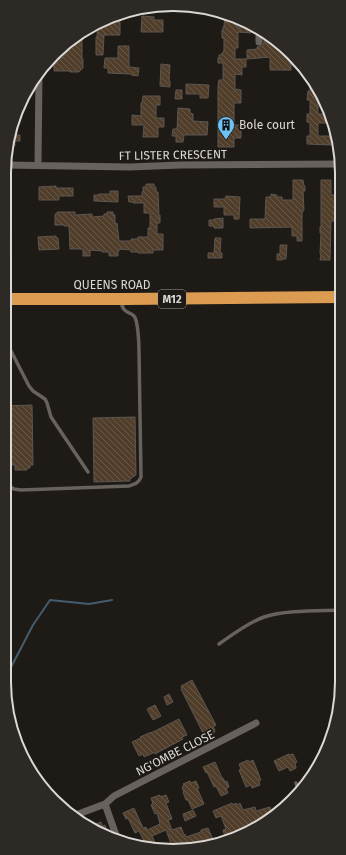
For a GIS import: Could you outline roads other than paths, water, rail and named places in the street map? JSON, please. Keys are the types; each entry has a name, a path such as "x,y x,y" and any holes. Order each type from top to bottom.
{"highway":[{"name":"QUEENS ROAD","path":"11,299 126,300 335,297"}],"street":[{"path":"259,36 259,42"},
{"path":"38,165 39,82"},
{"name":"FT LISTER CRESCENT","path":"11,165 130,167 335,164"},
{"name":"NG'OMBE CLOSE","path":"78,814 105,804 114,796 256,723"},
{"path":"105,804 115,833"}],"lane":[{"path":"11,487 21,490 129,486 134,485 139,481 141,477 138,334 136,318 134,315 125,311 122,306 126,300"},
{"path":"11,352 29,386 33,392 45,399 51,417 88,472"},
{"path":"218,644 254,621 264,617 300,611 335,610"}],"waterway":[{"path":"11,667 33,625 50,600 89,604 112,600"}],"place":[{"name":"Bole court","path":"226,140"}]}
